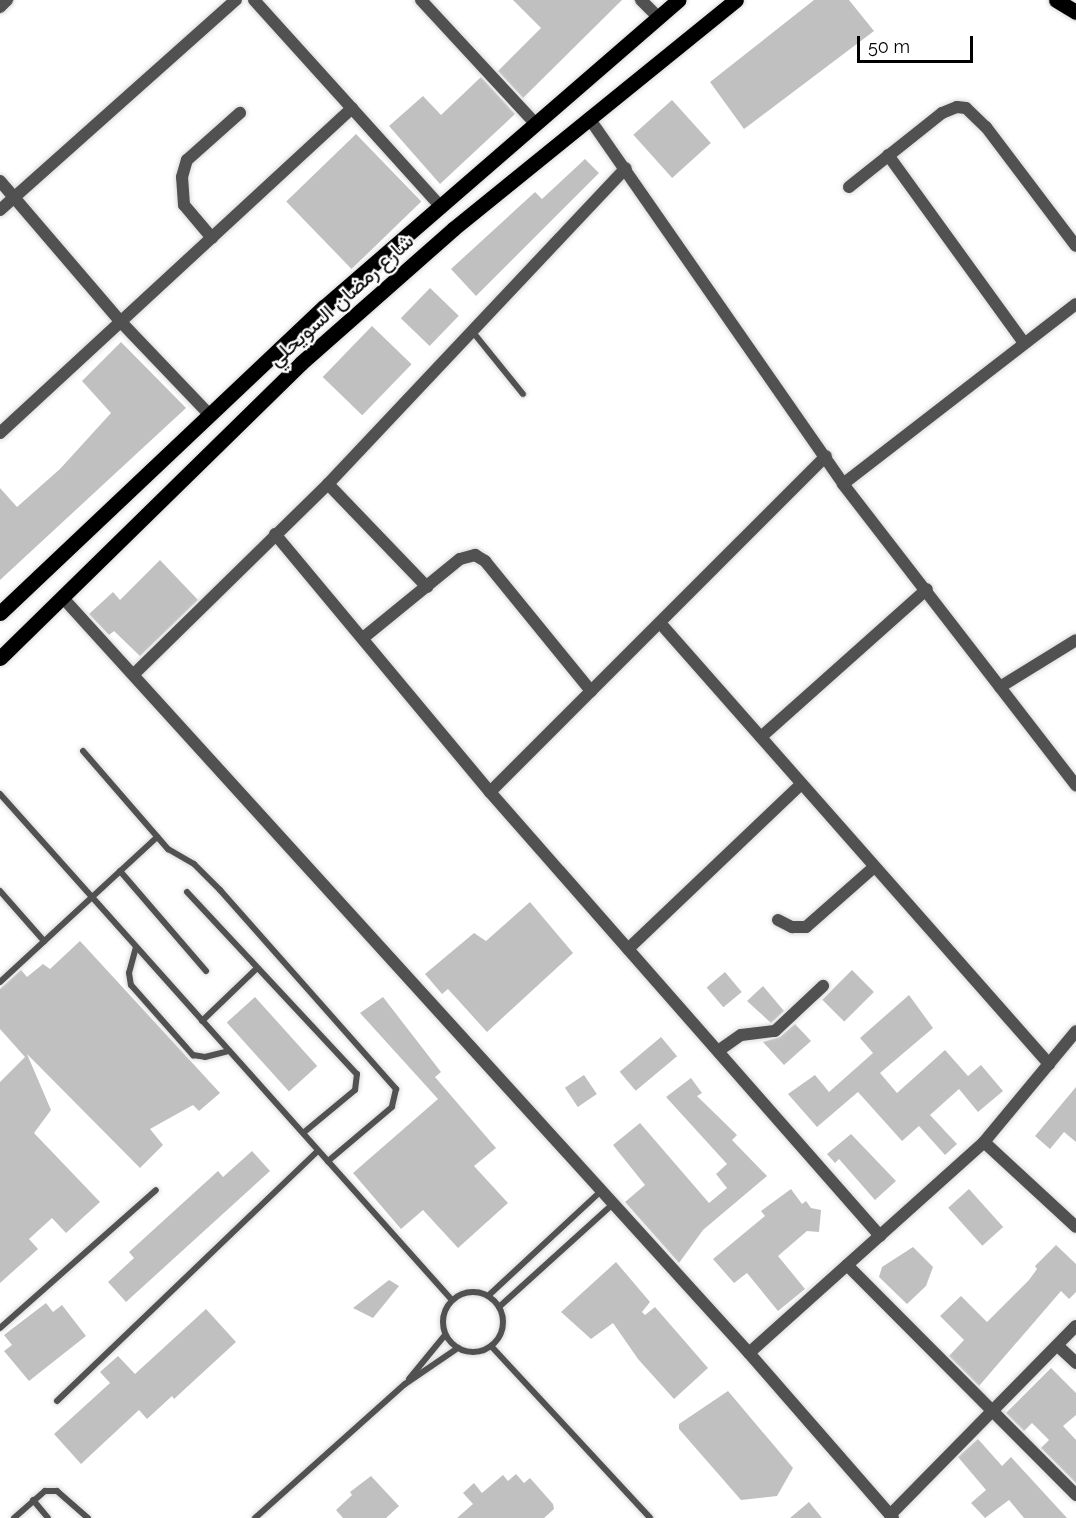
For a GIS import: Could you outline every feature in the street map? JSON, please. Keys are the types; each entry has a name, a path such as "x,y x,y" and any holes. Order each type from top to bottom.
{"main road":[{"name":"شارع رمضان السويحلي","path":"1,611 208,413 534,122 679,0"},
{"name":"شارع رمضان السويحلي","path":"0,658 309,355 453,229 735,0"},
{"path":"1056,0 1076,12"}],"street":[{"path":"0,7 7,0"},
{"path":"0,210 236,0"},
{"path":"254,0 440,206"},
{"path":"421,0 534,122"},
{"path":"641,0 658,17"},
{"path":"849,187 942,113 957,107 966,108 986,127 1076,246"},
{"path":"0,433 352,108"},
{"path":"212,238 184,205 182,177 187,160 240,113"},
{"path":"589,118 826,456 843,484 1076,786"},
{"path":"888,155 1024,343"},
{"path":"134,674 328,484 626,168"},
{"path":"0,181 121,322 208,413"},
{"path":"843,484 1076,304"},
{"path":"490,792 661,624 826,456"},
{"path":"328,484 427,587"},
{"path":"275,534 490,792 880,1236"},
{"path":"363,638 460,559 480,556 591,691"},
{"path":"761,737 927,590"},
{"path":"63,598 600,1192 749,1353 891,1516 1076,1326"},
{"path":"661,624 873,868 1049,1064"},
{"path":"1000,687 1076,640"},
{"path":"628,949 800,785"},
{"path":"778,920 792,927 806,927 873,868"},
{"path":"718,1051 741,1035 776,1031 823,986"},
{"path":"749,1353 984,1142 1076,1031"},
{"path":"984,1142 1076,1227"},
{"path":"847,1265 991,1414 1076,1496"},
{"path":"1058,1346 1076,1363"}],"lane":[{"path":"471,330 524,394"},
{"path":"83,751 157,837 219,890 396,1089 392,1107 328,1161"},
{"path":"0,794 452,1300"},
{"path":"0,982 157,837"},
{"path":"120,871 206,971"},
{"path":"0,891 44,941"},
{"path":"187,892 359,1080 355,1090 303,1133"},
{"path":"136,947 129,973 131,985 194,1055 204,1057 229,1051"},
{"path":"202,1021 257,968"},
{"path":"57,1401 318,1151"},
{"path":"0,1328 156,1190"},
{"path":"488,1296 600,1192"},
{"path":"499,1307 612,1205"},
{"path":"470,1292 488,1296 499,1307 503,1324 491,1346 475,1352 458,1348 445,1335 443,1316 452,1300 470,1292"},
{"path":"405,1384 445,1335"},
{"path":"491,1346 650,1518"},
{"path":"255,1518 405,1384 458,1348"},
{"path":"14,1518 45,1491 57,1491 87,1518"},
{"path":"33,1500 48,1518"}],"building":[{"path":"513,0 622,0 523,98 498,71 541,28"},
{"path":"814,0 849,0 874,31 744,129 710,82"},
{"path":"481,77 515,114 440,184 389,126 423,96 441,115"},
{"path":"672,100 711,143 672,178 633,135"},
{"path":"356,134 421,202 352,269 286,201"},
{"path":"585,159 599,173 476,296 451,269 535,192 542,199"},
{"path":"430,288 459,316 430,346 401,318"},
{"path":"372,326 412,364 362,415 323,377"},
{"path":"121,342 186,408 0,580 0,488 17,507 60,469 111,413 82,381"},
{"path":"160,560 198,600 140,656 114,631 109,635 89,614 113,592 120,600"},
{"path":"530,902 573,953 487,1032 448,989 442,994 425,974 474,933 486,941"},
{"path":"80,941 220,1093 199,1111 193,1105 150,1129 163,1145 140,1168 27,1054 51,1110 34,1133 100,1202 66,1233 52,1218 29,1239 38,1249 0,1283 0,1082 25,1057 0,1029 0,989 21,970 27,977 43,964 50,969"},
{"path":"852,970 874,992 844,1022 822,1000"},
{"path":"725,972 742,992 723,1007 707,987"},
{"path":"763,986 784,1011 771,1023 747,1001"},
{"path":"909,995 933,1028 880,1073 897,1093 945,1050 968,1076 981,1065 1003,1091 978,1112 959,1089 930,1115 957,1144 945,1155 919,1126 902,1141 858,1092 817,1127 788,1094 815,1075 829,1092 873,1053 860,1038"},
{"path":"255,997 317,1066 289,1092 227,1022"},
{"path":"383,997 441,1072 435,1077 496,1148 474,1166 508,1203 458,1248 423,1210 401,1229 353,1173 438,1099 360,1013"},
{"path":"795,1024 811,1041 784,1065 763,1042 780,1037"},
{"path":"661,1037 677,1056 636,1091 620,1072"},
{"path":"584,1075 597,1094 578,1107 565,1088"},
{"path":"691,1078 702,1093 697,1096 737,1135 732,1140 767,1176 703,1230 679,1263 625,1202 645,1185 613,1145 640,1123 709,1203 727,1188 716,1174 727,1164 666,1097"},
{"path":"1076,1087 1076,1142 1064,1132 1050,1149 1035,1136"},
{"path":"851,1134 896,1181 875,1200 839,1159 835,1163 827,1154"},
{"path":"252,1151 270,1171 126,1302 108,1282 134,1258 129,1252 218,1171 223,1177"},
{"path":"791,1189 802,1204 806,1201 811,1208 821,1210 819,1232 807,1231 778,1256 805,1289 778,1311 747,1273 734,1283 713,1259 765,1216 761,1211"},
{"path":"969,1189 1003,1227 982,1246 948,1208"},
{"path":"1056,1245 1076,1264 1076,1292 1069,1299 1061,1291 979,1386 949,1356 964,1340 940,1316 961,1296 987,1322 1029,1280 1037,1269 1035,1266"},
{"path":"913,1247 933,1267 926,1286 907,1304 879,1277 882,1267"},
{"path":"616,1262 650,1302 642,1312 645,1315 655,1307 708,1368 674,1399 638,1359 613,1323 591,1339 561,1312"},
{"path":"389,1280 399,1286 373,1318 353,1308"},
{"path":"46,1303 53,1312 62,1305 86,1336 29,1381 4,1351 12,1345 4,1335"},
{"path":"206,1309 236,1342 174,1399 172,1396 147,1419 139,1410 81,1464 54,1434 110,1383 100,1372 118,1356 135,1374"},
{"path":"1051,1368 1076,1393 1076,1415 1063,1426 1076,1440 1076,1483 1041,1448 1049,1440 1032,1423 1024,1431 1006,1413"},
{"path":"728,1391 793,1468 777,1496 741,1500 679,1429 679,1424"},
{"path":"978,1439 1002,1466 1011,1457 1067,1518 1024,1518 1009,1500 985,1518 971,1503 986,1490 958,1457"},
{"path":"516,1474 524,1483 530,1478 553,1504 554,1509 544,1518 457,1518 473,1504 463,1493 474,1483 482,1493 503,1475 508,1481"},
{"path":"371,1476 399,1506 386,1518 343,1518 336,1510 352,1495 350,1492"},
{"path":"809,1502 822,1518 790,1518"}]}
